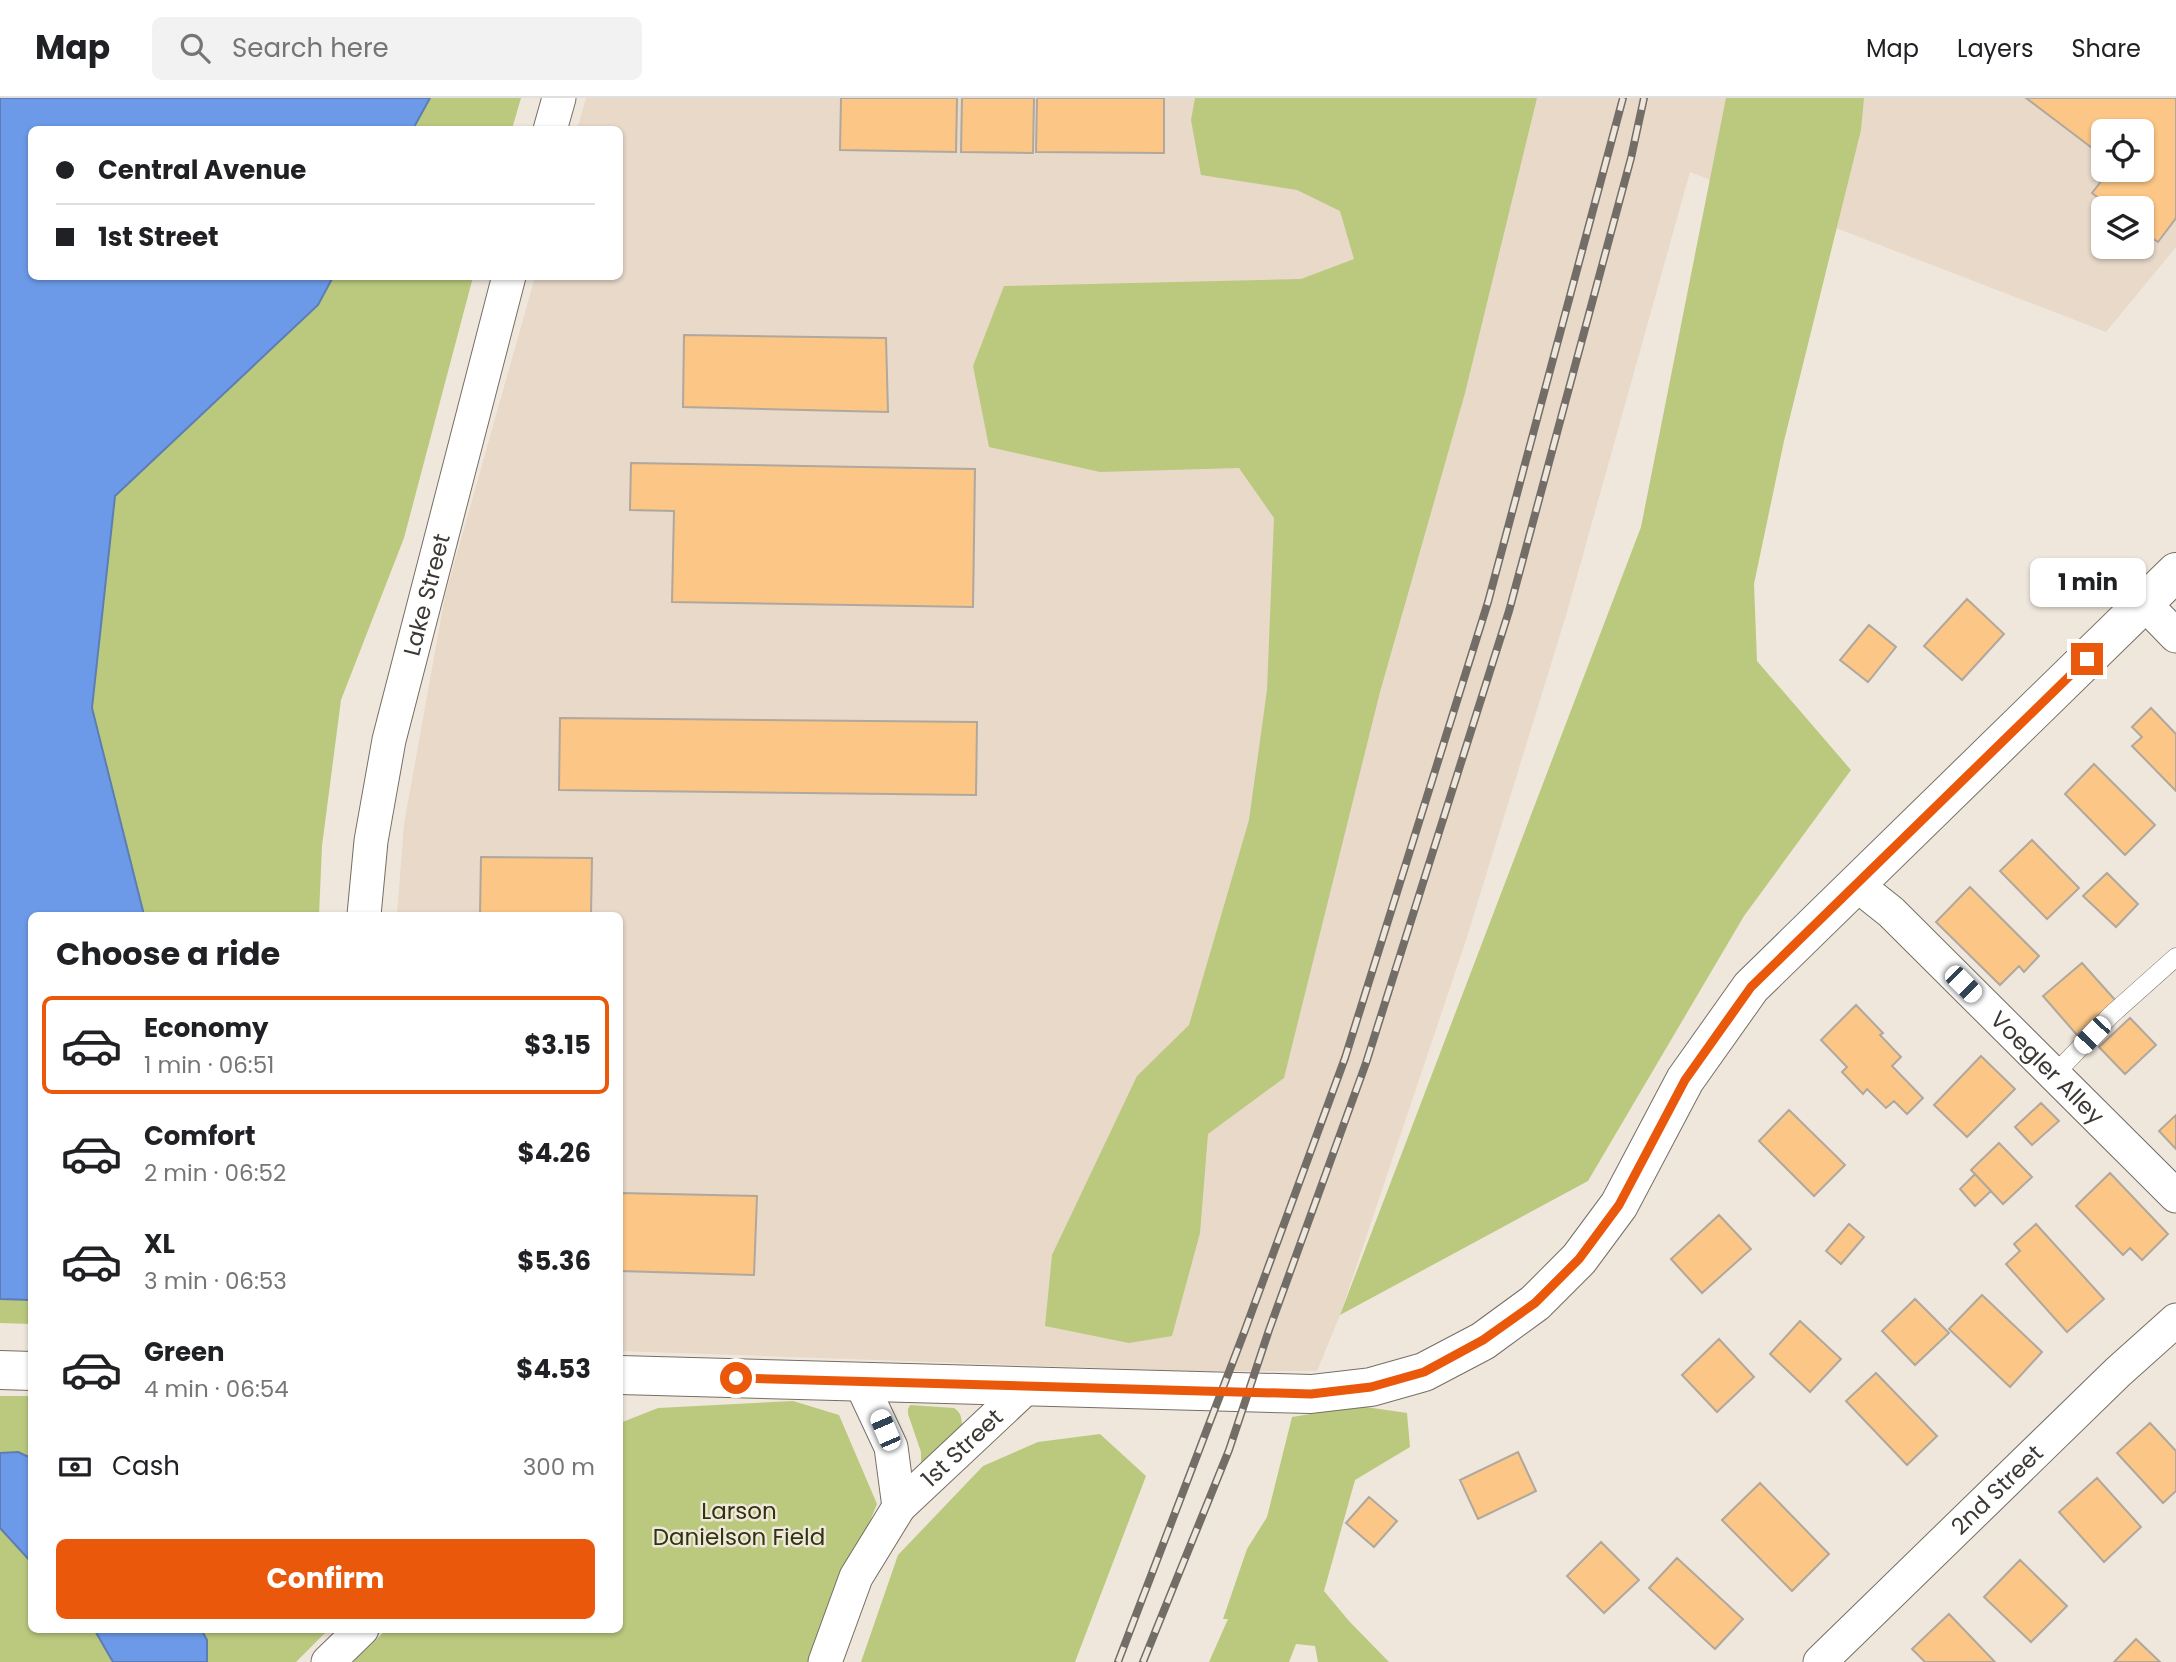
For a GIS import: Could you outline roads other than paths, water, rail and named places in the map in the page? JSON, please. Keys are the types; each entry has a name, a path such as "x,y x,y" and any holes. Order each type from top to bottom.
{"street":[{"path":"551,126 559,98"},
{"name":"Lake Street","path":"364,912 371,841 389,740 508,280"},
{"path":"623,1375 1311,1394 1371,1387 1424,1372 1483,1340 1535,1303 1579,1259 1619,1205 1685,1080 1751,987 2176,572"},
{"path":"2144,603 2176,636"},
{"name":"Voegler Alley","path":"1857,885 1891,912 2176,1196"},
{"name":"2nd Street","path":"1834,1657 2118,1372 2176,1320"},
{"path":"0,1370 28,1371"},
{"name":"1st Street","path":"860,1381 891,1447 899,1507"},
{"name":"1st Street","path":"825,1662 856,1577 899,1507 1029,1385"},
{"path":"328,1662 358,1633"}],"lane":[{"path":"2054,1074 2110,1015 2176,957"}],"water":[{"path":"0,98 430,98 415,126 28,126 28,280 331,280 318,305 115,496 92,708 143,912 28,912 28,1300 0,1299"},
{"path":"18,1452 28,1457 28,1559 0,1528 0,1453"},
{"path":"96,1633 203,1633 207,1640 207,1662 113,1662"}],"railway":[{"path":"1118,1662 1345,1058 1488,602 1623,98"},
{"path":"1143,1662 1229,1450 1269,1330 1366,1063 1509,611 1631,158 1644,98"}],"park label":[{"name":"Larson Danielson Field","path":"739,1524"}]}
